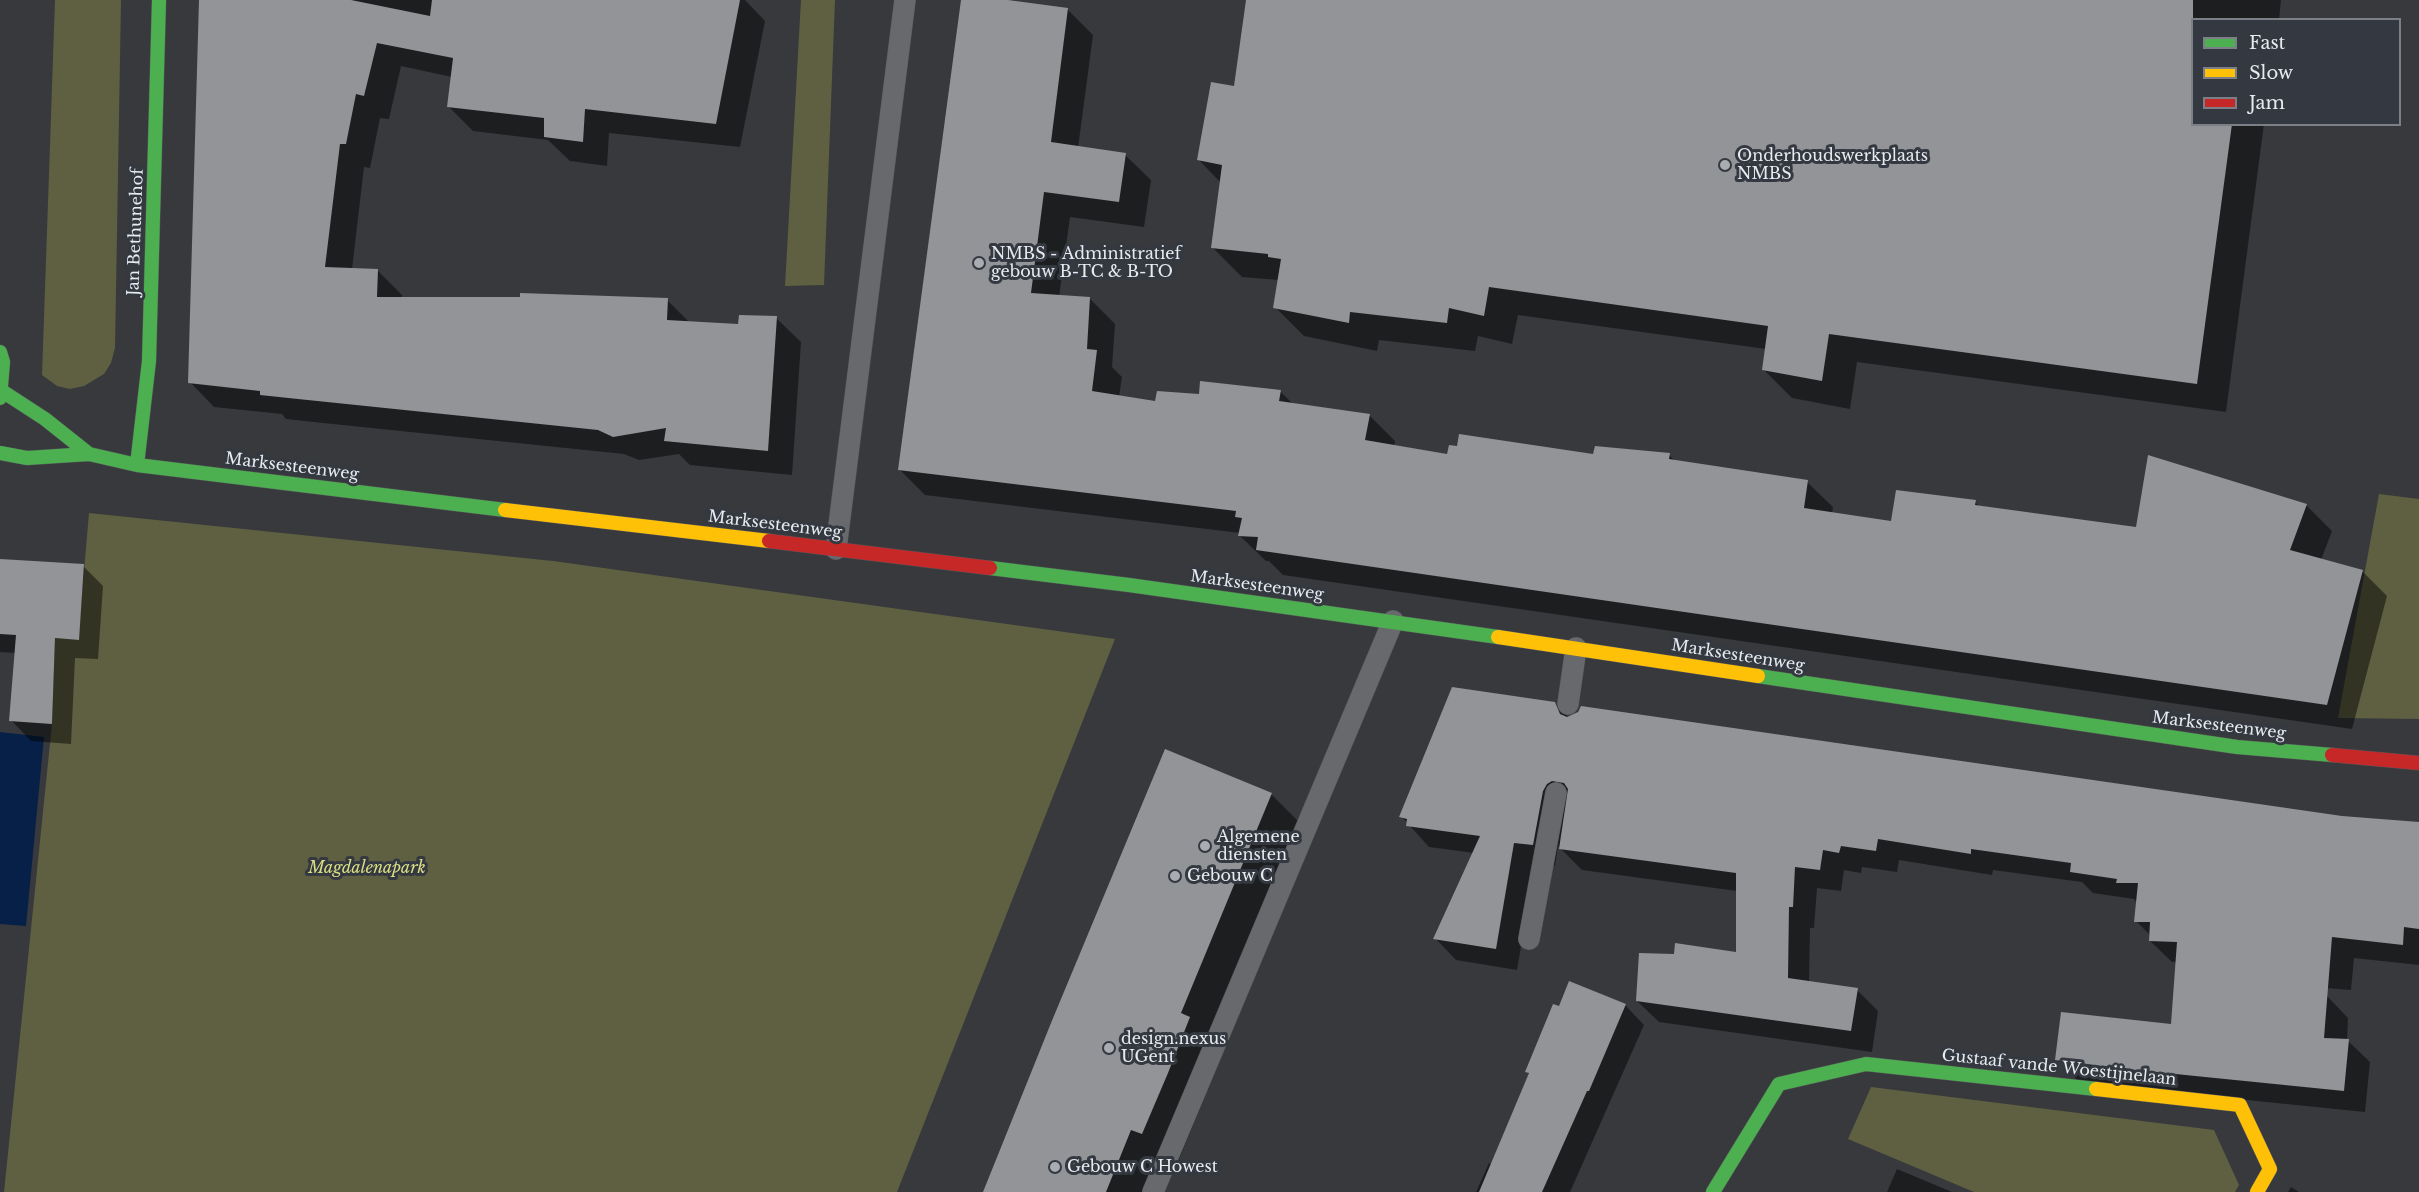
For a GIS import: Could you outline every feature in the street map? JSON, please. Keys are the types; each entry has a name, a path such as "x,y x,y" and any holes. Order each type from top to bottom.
{"street":[{"name":"Jan Bethunehof","path":"137,465 149,361 159,0"},
{"path":"0,352 3,362 1,395"},
{"name":"Marksesteenweg","path":"1,395 45,419 89,454"},
{"name":"Marksesteenweg","path":"0,453 27,458 89,454 137,465 1118,584 1393,621 2237,747 2419,764"},
{"name":"Gustaaf vande Woestijnelaan","path":"1713,1192 1779,1084 1866,1064 2240,1105 2270,1169 2257,1192"}],"lane":[{"path":"836,549 905,0"},
{"path":"1153,1192 1393,621"},
{"path":"1568,704 1576,648"},
{"path":"1529,939 1556,793"}],"green space":[{"path":"55,0 121,0 115,348 111,363 104,374 84,386 70,389 57,386 42,375"},
{"path":"801,0 835,0 824,285 785,286"},
{"path":"2379,494 2419,499 2419,719 2338,718"},
{"name":"Magdalenapark","path":"89,513 553,561 1115,639 897,1192 4,1192 52,724 55,638 78,640"},
{"path":"1871,1087 2214,1130 2239,1185 2235,1192 1974,1192 1848,1139"}],"water":[{"path":"0,732 44,737 26,926 0,924"}],"building":[{"path":"199,0 351,0 430,16 432,0 740,0 716,124 585,109 583,142 544,137 544,118 447,107 453,58 377,43 364,96 356,94 346,144 340,144 325,267 378,269 377,297 520,297 520,293 668,298 667,320 738,324 739,315 777,316 768,451 664,441 666,428 613,437 598,430 260,395 260,391 188,383"},
{"path":"961,0 1008,0 1068,8 1051,142 1126,153 1119,202 1044,192 1031,293 1090,297 1087,349 1097,350 1092,391 1155,401 1157,391 1199,394 1200,381 1281,390 1279,401 1370,414 1365,440 1447,454 1449,445 1457,446 1459,434 1593,454 1595,446 1670,453 1669,459 1808,480 1804,508 1891,521 1896,490 1976,500 1975,505 2136,527 2148,455 2307,504 2290,550 2363,570 2327,705 1256,550 1258,537 1238,536 1242,518 1235,517 1236,511 898,470"},
{"name":"Onderhoudswerkplaats NMBS","path":"1246,0 2193,0 2191,126 2232,126 2197,384 1829,334 1822,381 1762,370 1768,326 1489,287 1484,316 1449,308 1447,323 1350,312 1349,323 1273,308 1281,259 1268,257 1268,254 1211,248 1222,165 1197,160 1211,82 1234,86"},
{"path":"0,559 84,564 79,640 55,638 52,724 9,721 16,635 0,634"},
{"path":"1452,687 1555,702 1560,714 1567,717 1578,712 1581,706 2342,816 2419,822 2419,929 2404,927 2403,945 2332,937 2324,1038 2349,1039 2344,1091 2055,1060 2061,1012 2171,1024 2177,942 2149,941 2150,922 2134,922 2138,883 2116,883 2117,879 2070,872 2071,863 1971,849 1971,854 1878,839 1876,851 1841,846 1839,853 1823,850 1820,870 1795,867 1793,907 1789,907 1788,978 1858,988 1851,1031 1636,1001 1639,953 1674,954 1675,943 1736,952 1736,873 1559,849 1568,789 1564,783 1552,781 1543,791 1533,845 1514,843 1496,949 1433,939 1480,836 1406,826 1407,819 1399,817"},
{"path":"1165,749 1272,793 1181,1013 1190,1017 1168,1073 1142,1134 1131,1130 1106,1192 983,1192 1051,1023"},
{"path":"1569,981 1626,1004 1589,1091 1587,1091 1542,1192 1479,1192 1529,1073 1525,1072 1553,1004 1559,1006"}],"traffic: fast":[{"path":"137,465 149,361 159,0"},
{"path":"0,352 3,362 0,398"},
{"path":"2,391 45,419 89,454"},
{"path":"0,453 27,458 89,454 137,465 505,510"},
{"path":"990,568 1129,585 1498,637"},
{"path":"1758,676 2237,747 2332,755"},
{"path":"1713,1192 1779,1084 1866,1064 2096,1089"}],"traffic: slow":[{"path":"505,510 769,541"},
{"path":"1498,637 1758,676"},
{"path":"2096,1089 2240,1105 2270,1169 2257,1192"}],"traffic: jam":[{"path":"769,541 990,568"},
{"path":"2332,755 2419,763"}],"place":[{"name":"Onderhoudswerkplaats NMBS","path":"1725,165"},
{"name":"NMBS - Administratief gebouw B-TC & B-TO","path":"979,263"},
{"name":"Algemene diensten","path":"1205,846"},
{"name":"Gebouw C","path":"1175,876"},
{"name":"design.nexus UGent","path":"1109,1048"},
{"name":"Gebouw C Howest","path":"1055,1167"}]}
